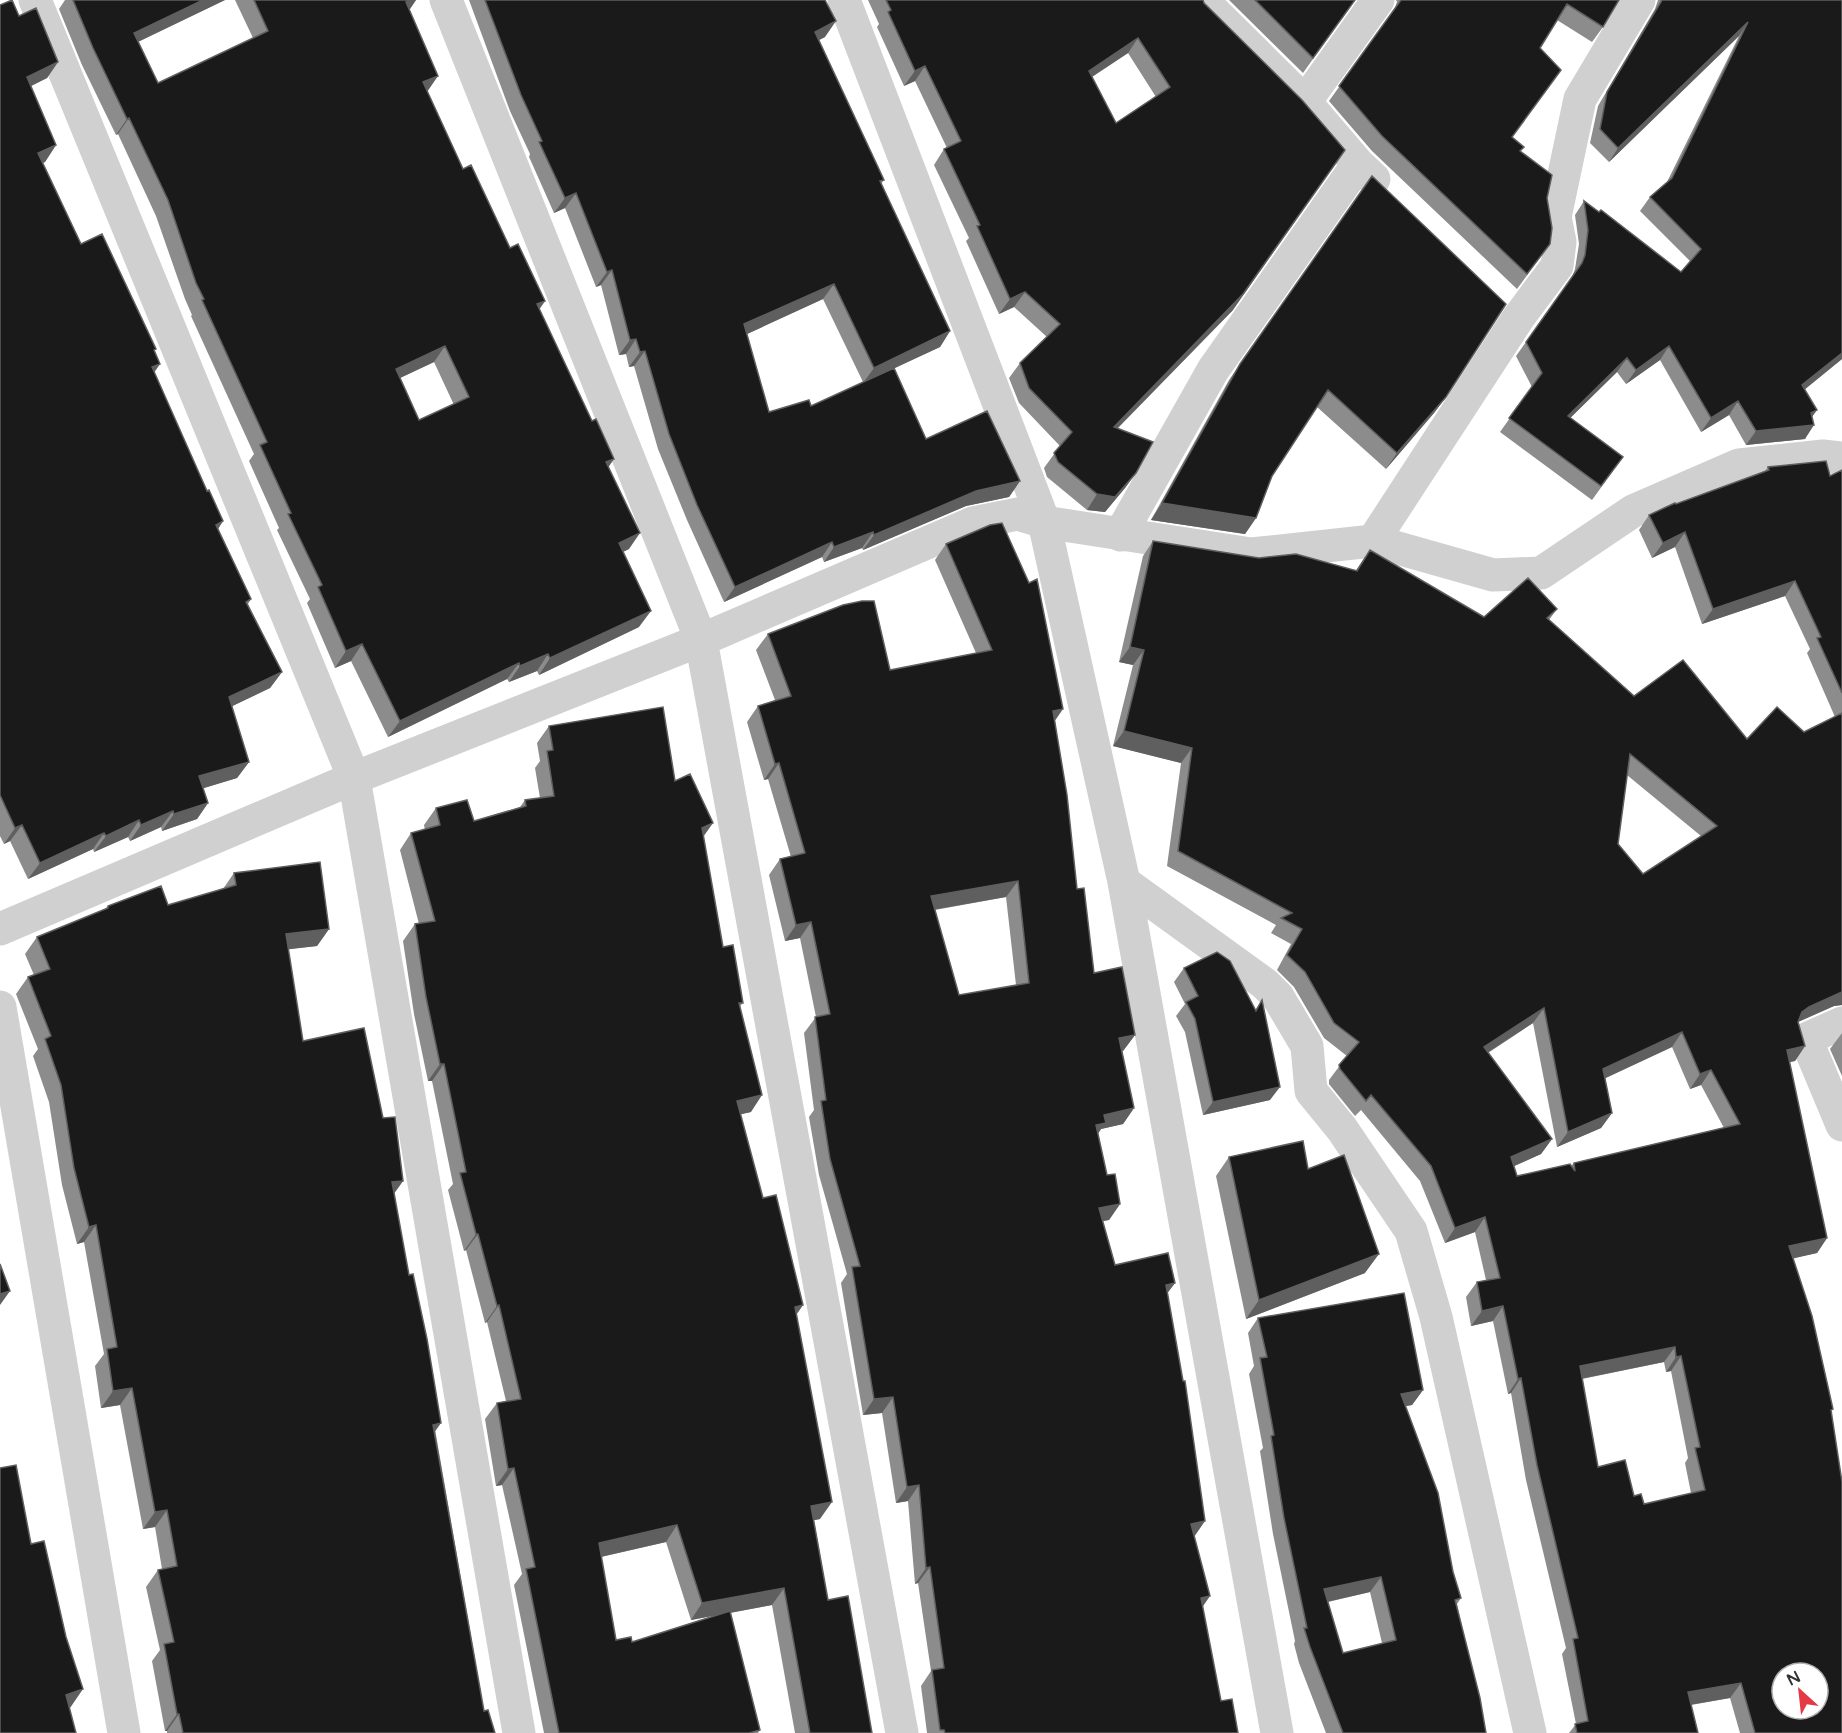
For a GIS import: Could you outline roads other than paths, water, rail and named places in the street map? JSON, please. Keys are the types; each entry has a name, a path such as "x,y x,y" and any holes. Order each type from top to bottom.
{"street":[{"path":"35,0 354,778 519,1733"},
{"path":"446,0 701,640 902,1733"},
{"path":"844,0 1044,522 1124,882 1277,1733"},
{"path":"1305,102 1378,0"},
{"path":"1373,541 1519,317 1557,266 1560,242 1555,217 1581,99 1639,0"},
{"path":"1207,5 1305,102 1358,164 1392,196"},
{"path":"1120,535 1213,370 1358,164"},
{"path":"1494,293 1519,317"},
{"path":"0,929 354,778 701,640 974,523 1018,514 1044,522 1251,554 1373,541 1493,575 1541,573 1632,511 1739,465 1823,456 1842,458"},
{"path":"1124,882 1265,984 1278,997 1307,1046 1311,1091 1342,1129 1412,1231 1436,1317 1530,1733"},
{"path":"0,1007 124,1733"},
{"path":"1842,1023 1806,1039 1842,1125"}]}
